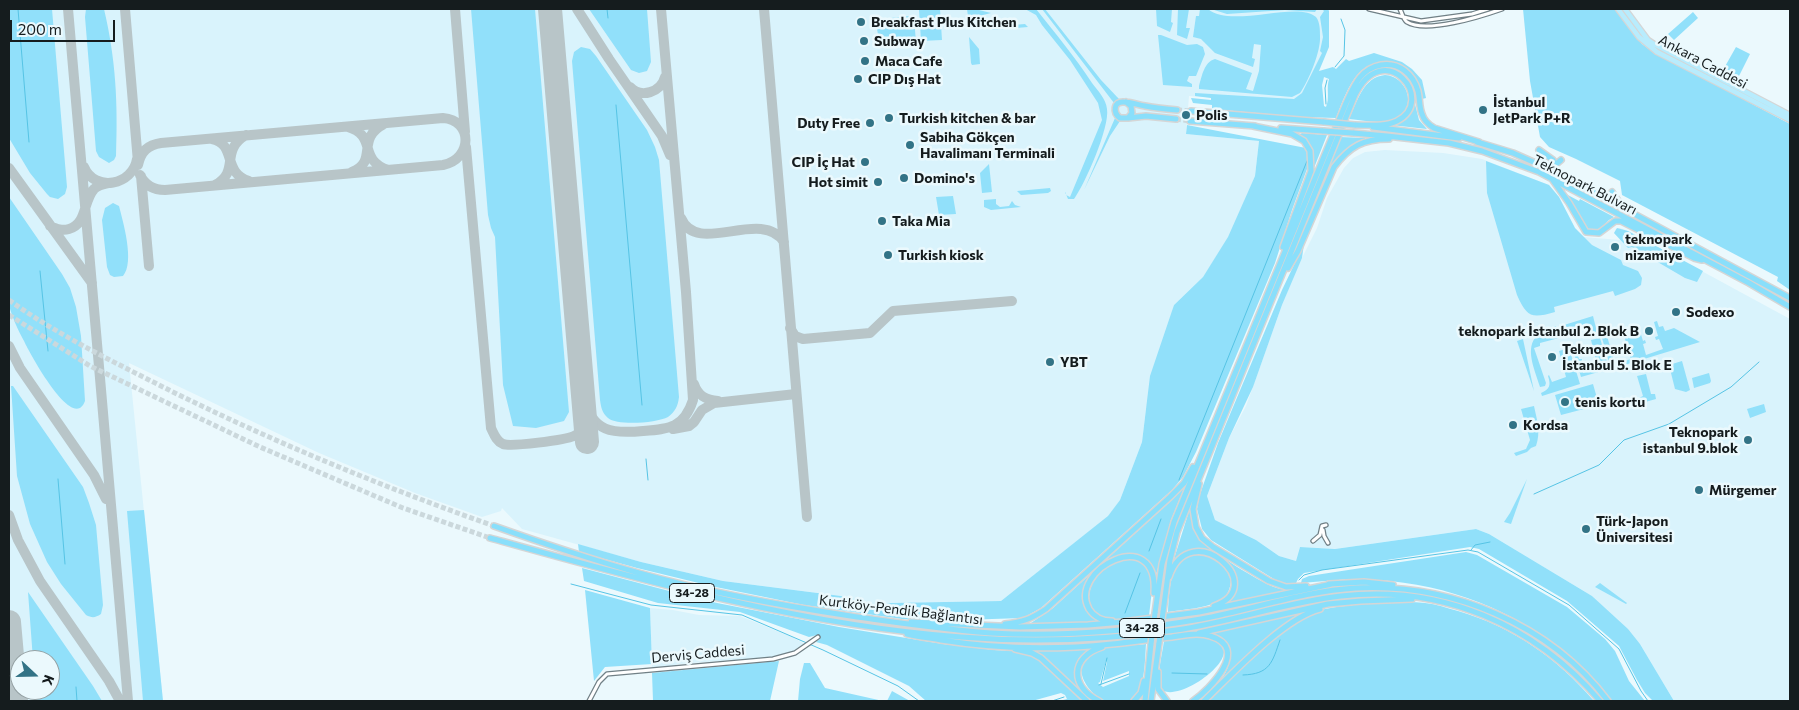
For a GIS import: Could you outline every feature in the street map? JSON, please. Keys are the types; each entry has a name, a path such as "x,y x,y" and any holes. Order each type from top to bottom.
{"highway":[{"path":"1145,701 1155,613 1167,542 1201,454 1352,89 1364,72 1376,66 1397,66 1410,76 1416,85 1422,114 1428,124 1434,128 1479,142"},
{"path":"1151,701 1165,588 1177,532 1207,456 1277,288 1346,117 1360,86 1369,76 1384,71 1397,74 1407,82 1412,98 1409,110 1403,117 1390,123 1355,125 1324,122 1192,111"},
{"path":"1176,120 1140,116 1120,118 1115,112 1115,108 1118,103 1126,102 1177,110"},
{"path":"1126,102 1132,110 1128,118"},
{"path":"1190,121 1253,126 1288,132 1306,144 1312,157 1311,170 1269,289"},
{"name":"Teknopark Bulvarı","path":"1355,125 1479,142 1553,168 1629,212 1790,298"},
{"name":"Teknopark Bulvarı","path":"1253,126 1416,139 1449,143 1482,151 1552,179 1708,261 1790,307"},
{"path":"1277,288 1298,251 1334,167 1343,155 1355,145 1373,139 1416,139"},
{"path":"1539,150 1553,160 1552,179 1586,232 1599,233 1614,221 1621,221 1694,258 1708,261"},
{"path":"1553,168 1561,160"},
{"path":"1612,192 1619,204 1629,212"},
{"path":"986,625 1022,622 1033,618 1046,609 1170,498 1184,483 1201,454"},
{"path":"1207,456 1193,509 1196,527 1202,538 1213,547 1269,582 1286,587 1364,582 1390,584 1408,590"},
{"name":"Kurtköy-Pendik Bağlantısı","path":"494,526 552,547 641,573 732,595 873,619 985,633 1078,633 1140,628 1202,618 1346,589 1390,588 1408,590 1450,597 1473,604 1518,624 1546,642 1577,667 1608,701"},
{"name":"Kurtköy-Pendik Bağlantısı","path":"490,538 639,580 719,600 897,631 997,640 1079,640 1179,630 1340,596 1402,595 1472,611 1516,630 1543,647 1576,675 1600,701"},
{"path":"1165,588 1176,561 1184,555 1201,552 1220,559 1232,570 1234,584 1231,592 1228,598 1219,604 1200,612"},
{"path":"1123,622 1109,621 1097,616 1089,608 1086,594 1089,582 1100,569 1120,558 1133,556 1144,560 1151,568 1155,581 1155,613"},
{"path":"873,619 1020,627 1088,625 1200,612 1332,584"},
{"path":"897,631 913,636 966,644 1000,647 1071,647 1185,635 1328,604 1425,599"},
{"path":"1204,701 1254,654 1299,617 1318,609 1361,601"},
{"path":"1185,635 1210,636 1219,639 1225,646 1228,654 1226,663 1216,680 1202,695 1193,701"},
{"path":"1100,701 1091,696 1081,686 1078,669 1088,652 1110,644"},
{"path":"1000,647 1032,653 1042,658 1087,701"},
{"path":"1134,701 1141,692 1150,656"},
{"path":"1157,657 1158,689 1167,701"}],"main road":[{"name":"Ankara Caddesi","path":"1618,9 1639,37 1657,52 1790,120"},
{"name":"Ankara Caddesi","path":"1625,9 1648,40 1654,44 1790,115"}],"street":[{"path":"1369,9 1421,22 1472,14 1488,9"},
{"path":"1400,9 1408,23 1422,26 1438,25 1478,17 1502,9"},
{"path":"1313,541 1320,535 1322,526 1326,525 1323,533 1328,543"},
{"name":"Derviş Caddesi","path":"589,701 599,682 607,674 773,659 791,655 818,637"}],"shaded area":[{"path":"9,9 1325,9 1325,51 1304,100 1189,96 1186,134 1259,141 1255,176 1229,237 1203,277 1174,305 1146,409 1142,442 1120,500 1108,517 1001,601 889,603 881,606 849,597 723,581 641,562 522,529 502,508 501,511 482,517 415,493 319,453 129,363 163,701 9,701"},
{"path":"9,9 52,9 67,187 65,194 58,199 50,197 30,173 9,138"},
{"path":"86,9 104,9 111,46 115,82 117,137 116,156 109,163 99,157 96,151 85,17"},
{"path":"471,9 535,9 569,412 564,421 536,428 513,426 503,385 495,237 488,215"},
{"path":"589,9 647,9 651,62 647,71 639,73 631,70"},
{"path":"919,9 940,9 942,40 921,41"},
{"path":"967,9 991,13 983,15 980,23 969,24"},
{"path":"1025,9 1036,9 1079,64 1106,105 1107,117 1101,141 1090,169 1074,199 1068,199 1066,195 1070,197 1102,120 1098,103 1070,60 1036,15"},
{"path":"1042,9 1045,9 1101,80 1119,99 1114,103"},
{"path":"1156,9 1172,9 1171,22 1173,23 1170,32 1157,26"},
{"path":"1178,9 1189,9 1186,28 1190,28 1187,39 1177,35"},
{"path":"1200,9 1208,9 1219,14 1232,16 1295,11 1316,17 1320,29 1319,49 1311,73 1300,93 1292,97 1199,89 1206,66 1215,59 1252,73 1246,89 1253,91 1259,71 1261,45 1254,44 1252,58 1255,59 1253,67 1215,53 1201,39 1193,37 1196,16 1199,16"},
{"path":"1211,9 1317,9 1315,12 1285,10 1227,14"},
{"path":"1322,9 1328,9 1329,11 1329,47 1319,71 1333,67 1336,69 1346,59 1349,61 1374,53 1402,62 1412,69 1422,80 1426,98 1422,99 1419,87 1411,73 1397,65 1381,62 1373,64 1359,73 1346,94 1336,118 1301,117 1212,109 1212,105 1193,103 1191,98 1211,100 1211,98 1195,96 1195,93 1294,99 1302,93 1322,53 1320,51 1323,37 1320,17 1324,11","holes":["1324,77 1329,79 1328,100 1326,107 1324,106 1322,85"]},
{"path":"1523,9 1616,9 1642,44 1652,51 1790,124 1790,290 1777,281 1778,277 1622,195 1620,181 1549,147 1540,137 1530,81"},
{"path":"1693,12 1698,18 1674,40 1668,34"},
{"path":"909,16 914,18 916,42 890,44 890,40 879,40 877,29 874,29 874,20"},
{"path":"997,24 999,26 1025,24 1028,27 992,30"},
{"path":"1158,35 1187,45 1197,44 1203,47 1205,54 1196,76 1189,76 1187,81 1192,84 1192,87 1163,85"},
{"path":"969,37 979,49 980,64 972,65 971,63"},
{"path":"581,47 590,49 596,56 647,130 659,160 679,397 673,413 668,417 655,421 628,423 613,420 604,414 600,400 572,61 574,52"},
{"path":"1736,47 1750,54 1738,78 1723,70"},
{"path":"1385,75 1393,77 1404,86 1407,93 1407,108 1402,114 1390,121 1372,122 1349,119 1366,85 1371,80"},
{"path":"1412,92 1419,120 1427,129 1391,125 1405,117"},
{"path":"1115,118 1120,121 1110,136 1084,190"},
{"path":"1187,125 1306,148 1307,169 1275,263 1196,452 1183,477 1172,490 1041,608 1023,618 931,621 902,619 804,605 711,586 579,552 578,544 641,562 723,581 849,597 874,605 889,603 1001,601 1108,516 1120,500 1142,442 1150,376 1174,305 1203,277 1228,237 1255,176 1259,141 1186,134"},
{"path":"1302,133 1327,135 1312,173 1314,160 1312,151 1299,135"},
{"path":"1340,137 1365,138 1365,140 1354,144 1340,155 1328,170"},
{"path":"1385,150 1443,153 1482,159 1549,185 1559,197 1575,228 1583,237 1620,240 1614,233 1616,229 1620,228 1628,231 1790,319 1790,701 1674,701 1640,644 1592,596 1489,534 1476,529 1335,549 1300,547 1296,561 1279,556 1256,540 1215,520 1207,496 1229,438 1246,406 1282,305 1295,272 1317,228 1327,198 1344,168 1353,158 1365,152"},
{"path":"1486,161 1549,185 1559,197 1575,228 1592,245 1621,260 1623,265 1638,271 1642,278 1641,285 1615,296 1613,291 1554,307 1555,312 1547,314 1535,315 1527,312 1517,295 1487,193"},
{"path":"989,164 992,192 982,193 980,173"},
{"path":"1050,188 1051,191 1048,193 1021,195 1017,191"},
{"path":"1566,194 1579,201 1580,199 1614,217 1600,229 1589,230 1584,225"},
{"path":"953,196 956,214 939,215 936,197"},
{"path":"9,197 70,288 76,307 81,336 85,401 79,408 71,407 51,387 27,348 17,328 9,305"},
{"path":"996,199 996,204 1000,207 1009,206 1012,201 1015,205 1021,207 991,210 984,207 984,200"},
{"path":"113,203 119,206 128,252 128,261 123,276 114,277 110,275 107,267 102,220 105,208"},
{"path":"1617,228 1628,231 1703,271 1697,282 1685,278 1632,247 1628,248 1614,233"},
{"path":"1304,244 1302,258 1282,305 1253,387 1229,438 1207,496 1215,520 1256,540 1279,556 1296,561 1300,547 1335,549 1476,529 1489,534 1592,596 1628,629 1640,644 1674,701 1653,701 1645,693 1619,646 1567,601 1479,549 1470,547 1304,573 1296,583 1284,583 1277,581 1211,540 1202,529 1197,509 1199,497 1218,443 1282,290"},
{"path":"1593,316 1597,332 1588,334 1586,329 1567,335 1564,325"},
{"path":"1657,321 1659,327 1663,326 1665,331 1674,328 1700,342 1611,369 1602,338 1607,336 1615,364 1631,359 1627,348 1625,348 1627,345 1623,333 1626,332 1628,337 1636,335 1635,329 1639,328 1643,341 1645,340 1646,343 1643,344 1646,355 1663,349 1659,339 1656,340 1655,337 1658,336 1654,322"},
{"path":"1556,326 1559,338 1540,343 1540,346 1534,348 1546,383 1545,386 1540,387 1532,362 1532,343 1539,334"},
{"path":"1600,338 1609,369 1581,377 1572,347 1575,346 1579,359 1582,359 1580,362 1583,373 1598,368 1591,340"},
{"path":"1523,339 1534,391 1517,341"},
{"path":"1569,348 1580,384 1542,396 1541,393 1549,386 1549,375 1552,382 1566,377 1559,351"},
{"path":"1682,361 1690,390 1686,392 1675,389 1669,365"},
{"path":"1709,373 1710,383 1694,388 1692,378"},
{"path":"1646,374 1651,394 1655,394 1656,399 1638,404 1637,399 1643,396 1637,376"},
{"path":"1593,384 1599,405 1561,415 1555,395"},
{"path":"11,386 13,386 83,487 89,503 96,525 103,605 101,614 97,616 86,615 61,584 47,562 30,524 17,476"},
{"path":"1764,404 1766,412 1750,418 1747,409"},
{"path":"1534,406 1538,431 1536,446 1516,456 1514,453 1526,449 1530,440 1521,409"},
{"path":"1527,479 1511,524 1504,522 1510,513"},
{"path":"1185,486 1171,520 1156,575 1150,563 1139,555 1128,554 1113,559 1086,583 1084,589 1084,601 1088,611 1102,622 1061,622 1028,625 1053,608"},
{"path":"1190,508 1195,529 1199,537 1207,545 1225,559 1267,584 1276,588 1290,590 1225,604 1233,596 1237,586 1237,577 1233,568 1226,561 1218,555 1198,549 1186,551 1173,562"},
{"path":"144,510 163,701 143,701 127,511"},
{"path":"1466,552 1477,555 1567,607 1605,639 1615,651 1629,681 1645,701 1612,701 1583,668 1550,641 1504,613 1480,602 1430,587 1377,580 1350,579 1301,583 1302,579 1309,576"},
{"path":"1202,554 1220,562 1228,571 1231,583 1227,594 1221,600 1207,606 1168,612 1172,579 1178,564 1183,558 1190,555"},
{"path":"1132,558 1147,565 1153,581 1149,616 1116,619 1098,615 1092,610 1090,603 1089,596 1093,581 1106,567"},
{"path":"582,568 707,601 839,627 943,644 1012,651 1029,655 1039,659 1084,701 1059,701 1067,699 1061,693 1032,701 926,701 909,686 827,645 816,642 820,639 817,635 809,637 740,612 658,603 584,581"},
{"path":"1600,583 1627,603 1595,587"},
{"path":"585,590 650,608 652,664 605,667 594,681"},
{"path":"28,592 102,701 36,701 60,700 60,650 32,650"},
{"path":"1411,602 1433,604 1458,611 1497,626 1533,646 1549,658 1580,685 1594,701 1208,701 1263,649 1295,624 1325,609 1371,603"},
{"path":"650,608 699,615 740,616 805,644 796,651 777,657 677,664 675,667 652,668"},
{"path":"1307,611 1291,621 1202,701 1198,701 1216,686 1228,668 1228,649 1221,640 1210,633"},
{"path":"1189,637 1208,637 1221,644 1224,653 1219,664 1208,675 1179,691 1167,692 1160,687 1159,682 1164,641"},
{"path":"1146,644 1143,679 1136,696 1128,701 1107,701 1093,693 1081,671 1086,657 1093,652 1105,648","holes":["1107,662 1103,681 1129,671 1129,676 1103,687 1098,683"]},
{"path":"1092,648 1078,660 1075,674 1081,689 1094,701 1090,701 1052,665 1026,649"},
{"path":"779,661 770,701 653,701 652,673"},
{"path":"804,663 810,663 825,688 883,701 798,701"},
{"path":"892,691 910,701 887,701"}],"waterway":[{"path":"18,9 29,142"},
{"path":"607,9 608,18"},
{"path":"1335,67 1344,56 1345,30 1341,19"},
{"path":"1326,104 1325,88 1327,80"},
{"path":"616,105 642,405"},
{"path":"1179,480 1307,161"},
{"path":"40,271 48,351"},
{"path":"1534,494 1599,465 1624,440 1669,424 1731,387 1759,362"},
{"path":"646,459 648,480"},
{"path":"58,479 65,564"},
{"path":"1149,551 1161,519"},
{"path":"1471,550 1475,545 1490,542"},
{"path":"1299,580 1304,575 1322,570 1468,550 1478,552 1569,605 1619,649 1648,701"},
{"path":"1125,613 1140,573"},
{"path":"571,584 651,605 742,615 823,650 898,686 919,701"},
{"path":"1243,675 1259,672 1269,666 1280,640"},
{"path":"1101,684 1107,658"},
{"path":"1172,673 1207,674"},
{"path":"1099,685 1129,674"},
{"path":"76,687 77,701"},
{"path":"1052,701 1064,697"}],"taxiway":[{"path":"68,9 128,701"},
{"path":"125,9 138,162"},
{"path":"455,9 465,132"},
{"path":"577,9 662,136 670,155"},
{"path":"584,399 588,410 598,424 605,429 622,432 668,428 680,422 693,400 686,292 661,9"},
{"path":"764,9 807,517"},
{"path":"630,87 640,93 650,92 659,87 665,77"},
{"path":"138,165 141,156 146,150 152,145 161,143 443,118 453,120 460,125 466,140 460,155 453,161 443,165 165,190 150,186 144,182 140,175"},
{"path":"352,172 364,162 371,136 375,130 384,124"},
{"path":"348,127 363,136 373,160 388,170"},
{"path":"215,185 227,174 233,148 246,135"},
{"path":"212,139 220,142 225,147 235,172 249,181"},
{"path":"466,147 491,428 497,439 503,444 527,444 574,436 582,430 585,421"},
{"path":"84,167 89,175 96,180 113,183 129,175 137,159"},
{"path":"9,168 92,283"},
{"path":"141,176 149,266"},
{"path":"50,226 64,230 75,226 82,217 94,189 109,183"},
{"path":"681,218 689,229 701,233 715,234 746,229 760,229 774,233 784,242"},
{"path":"790,328 795,336 803,339 870,333 893,311 1012,301"},
{"path":"9,346 20,368 94,475 106,499"},
{"path":"694,384 703,397 718,401"},
{"path":"673,429 689,426 702,410 714,403 796,394"},
{"path":"9,515 18,540 40,581 109,681 120,701"}],"runway":[{"path":"550,9 587,442"},
{"path":"9,622 16,701"}],"tunnel":[{"path":"1177,110 1191,111"},
{"path":"1176,119 1190,121"},
{"path":"9,300 88,348 250,429 411,496 494,526"},
{"path":"9,315 90,366 260,447 403,508 490,538"}],"place":[{"name":"Breakfast Plus Kitchen","path":"861,22"},
{"name":"Subway","path":"864,41"},
{"name":"Maca Cafe","path":"865,61"},
{"name":"CIP Dış Hat","path":"858,79"},
{"name":"İstanbul JetPark P+R","path":"1483,110"},
{"name":"Polis","path":"1186,115"},
{"name":"Turkish kitchen & bar","path":"889,118"},
{"name":"Duty Free","path":"870,123"},
{"name":"Sabiha Gökçen Havalimanı Terminali","path":"910,145"},
{"name":"CIP İç Hat","path":"865,162"},
{"name":"Domino's","path":"904,178"},
{"name":"Hot simit","path":"878,182"},
{"name":"Taka Mia","path":"882,221"},
{"name":"teknopark nizamiye","path":"1615,247"},
{"name":"Turkish kiosk","path":"888,255"},
{"name":"Sodexo","path":"1676,312"},
{"name":"teknopark İstanbul 2. Blok B","path":"1649,331"},
{"name":"Teknopark İstanbul 5. Blok E","path":"1552,357"},
{"name":"YBT","path":"1050,362"},
{"name":"tenis kortu","path":"1565,402"},
{"name":"Kordsa","path":"1513,425"},
{"name":"Teknopark istanbul 9.blok","path":"1748,440"},
{"name":"Mürgemer","path":"1699,490"},
{"name":"Türk-Japon Üniversitesi","path":"1586,529"}]}
